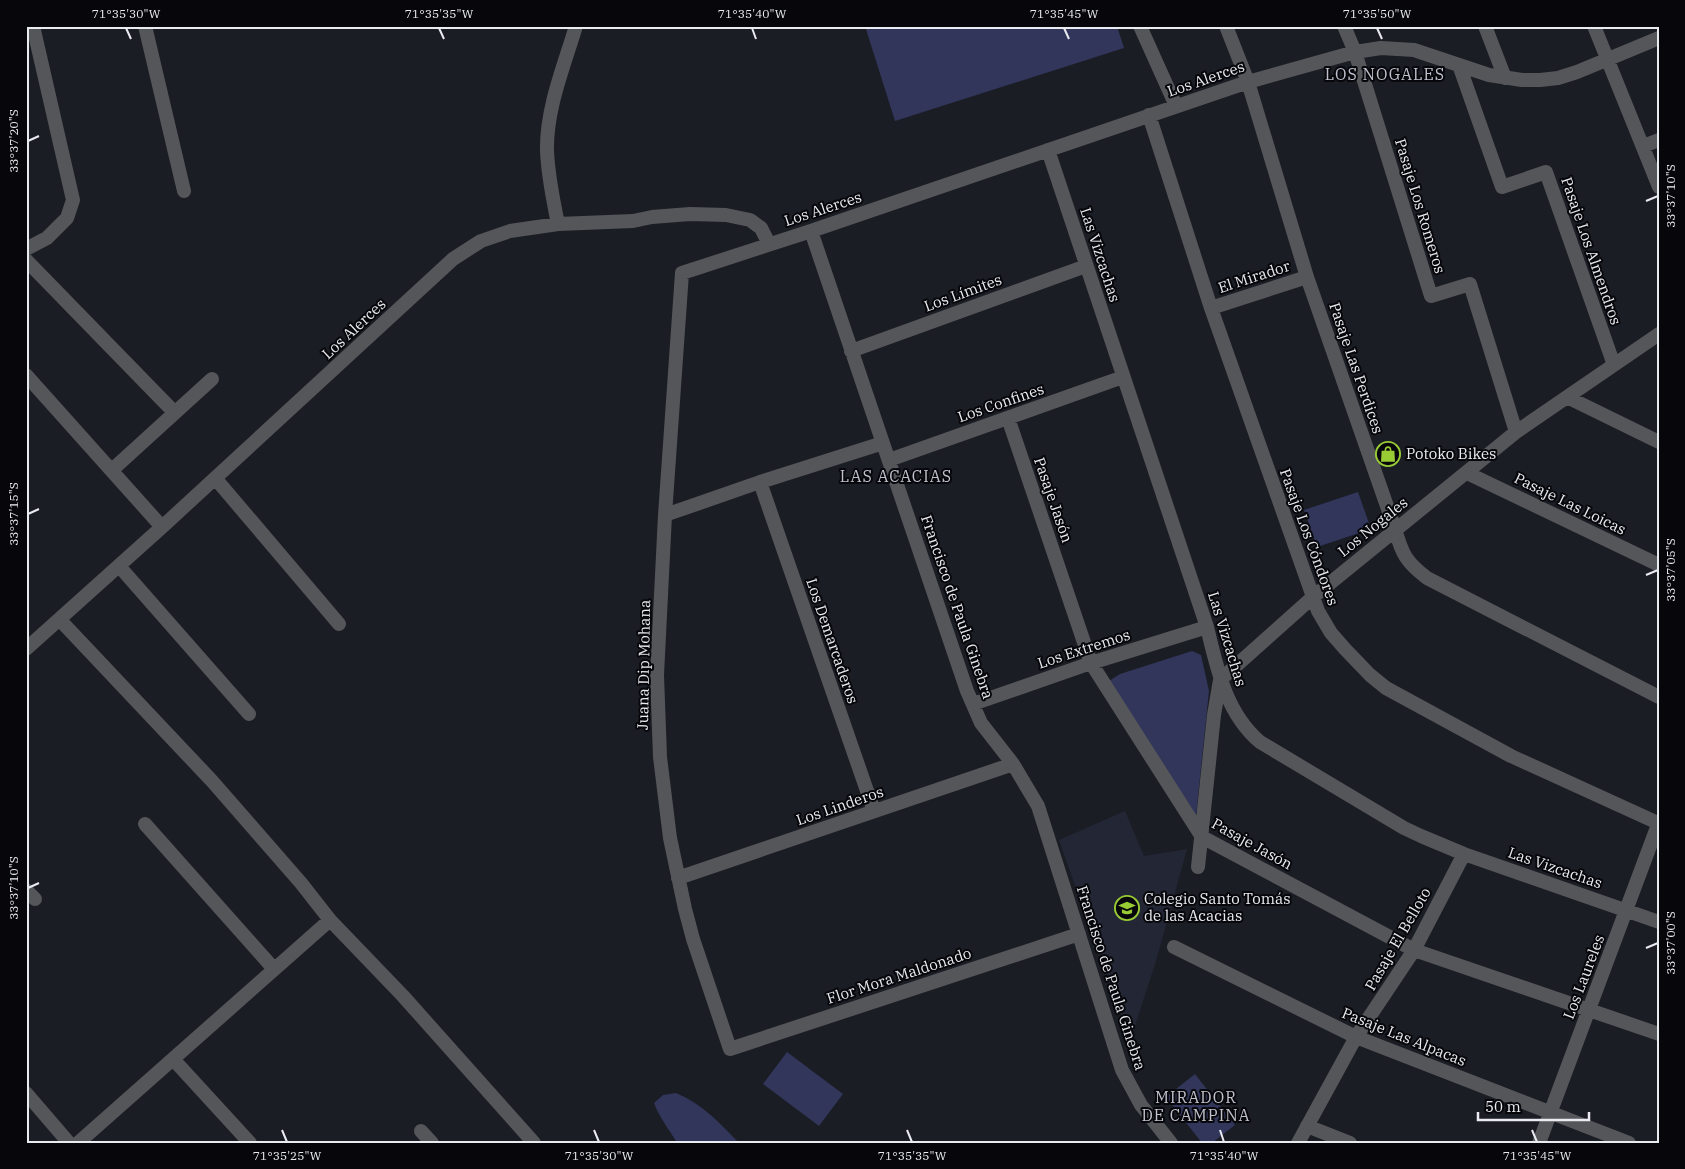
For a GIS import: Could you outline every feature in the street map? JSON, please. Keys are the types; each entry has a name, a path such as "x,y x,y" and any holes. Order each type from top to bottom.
{"street":[{"path":"26,249 47,238 67,218 73,200 33,26"},
{"path":"146,26 184,191"},
{"path":"558,224 550,179 548,140 552,107 576,26"},
{"path":"1140,26 1176,106"},
{"name":"Pasaje Las Perdices","path":"1226,26 1248,82 1307,277 1401,551 1416,570 1427,578 1659,697"},
{"name":"Pasaje Los Romeros","path":"1344,26 1355,52 1431,296 1470,284 1516,432"},
{"path":"1485,26 1505,78"},
{"path":"1594,26 1659,187"},
{"name":"Los Alerces","path":"682,273 1248,82 1355,52 1381,48 1414,50 1489,75 1522,80 1558,78 1659,38"},
{"name":"Pasaje Los Almendros","path":"1459,65 1502,187 1546,172 1614,365"},
{"name":"Pasaje Los Cóndores","path":"1149,116 1211,308 1312,597 1331,633 1370,675 1386,688 1511,756 1658,827"},
{"path":"1643,146 1659,140"},
{"name":"Las Vizcachas","path":"1048,150 1207,627 1220,680 1237,716 1250,734 1260,742 1404,828 1464,854 1659,922"},
{"name":"Los Alerces","path":"26,649 162,527 453,259 481,241 524,228 558,224 633,221 652,217 690,214 726,215 744,218 756,223 761,228 769,244"},
{"name":"Francisco de Paula Ginebra","path":"811,231 962,678 986,730 1013,764 1038,806 1122,1070 1141,1106 1171,1143"},
{"path":"26,260 175,413"},
{"name":"Los Límites","path":"851,351 1086,266"},
{"name":"Juana Dip Mohana","path":"682,273 665,515 657,675 658,716 665,798 678,878 693,939 730,1049"},
{"name":"El Mirador","path":"1211,308 1307,277"},
{"name":"Los Nogales","path":"1220,680 1312,597 1516,432 1659,334"},
{"path":"26,375 162,527"},
{"name":"Los Confines","path":"889,460 1124,377"},
{"path":"112,470 212,379"},
{"path":"1567,397 1659,442"},
{"name":"Pasaje Jasón","path":"1008,418 1090,663 1202,837 1414,950 1659,1034"},
{"path":"665,515 760,482 883,444"},
{"name":"Pasaje Las Loicas","path":"1467,472 1659,565"},
{"path":"215,478 339,624"},
{"name":"Los Demarcaderos","path":"760,482 874,811"},
{"path":"119,566 249,714"},
{"path":"60,620 212,781 330,920 403,996 534,1143"},
{"name":"Los Extremos","path":"973,704 1090,663 1207,627"},
{"path":"1198,867 1214,715 1220,680"},
{"name":"Los Linderos","path":"678,878 1013,764"},
{"path":"145,824 274,969"},
{"name":"Los Laureles","path":"1539,1143 1658,827"},
{"name":"Pasaje El Belloto","path":"1298,1143 1356,1037 1414,950 1464,854"},
{"path":"78,1143 330,920"},
{"name":"Flor Mora Maldonado","path":"730,1049 1079,934"},
{"name":"Pasaje Las Alpacas","path":"1174,947 1356,1037 1629,1143"},
{"path":"173,1059 250,1143"},
{"path":"26,1093 70,1143"},
{"path":"1307,1126 1350,1143"},
{"path":"421,1131 432,1143"}],"shaded area":[{"path":"865,26 1117,26 1124,48 895,121"},
{"path":"1358,492 1371,529 1317,547 1304,510"},
{"path":"1192,651 1201,655 1209,691 1196,816 1109,681 1120,674"},
{"name":"Colegio Santo Tomás de las Acacias","path":"1125,811 1144,856 1187,849 1156,961 1130,1041 1059,840"},
{"path":"787,1052 843,1094 819,1126 763,1084"},
{"path":"1195,1074 1235,1125 1212,1143 1202,1143 1166,1097"},
{"path":"676,1093 702,1108 739,1143 677,1143 654,1103 663,1095"}],"place":[{"name":"Potoko Bikes","path":"1388,454"},
{"name":"Colegio Santo Tomás de las Acacias","path":"1127,908"}],"district":[{"name":"LOS NOGALES","path":"1385,74"},
{"name":"LAS ACACIAS","path":"896,476"},
{"name":"MIRADOR DE CAMPINA","path":"1196,1106"}]}
